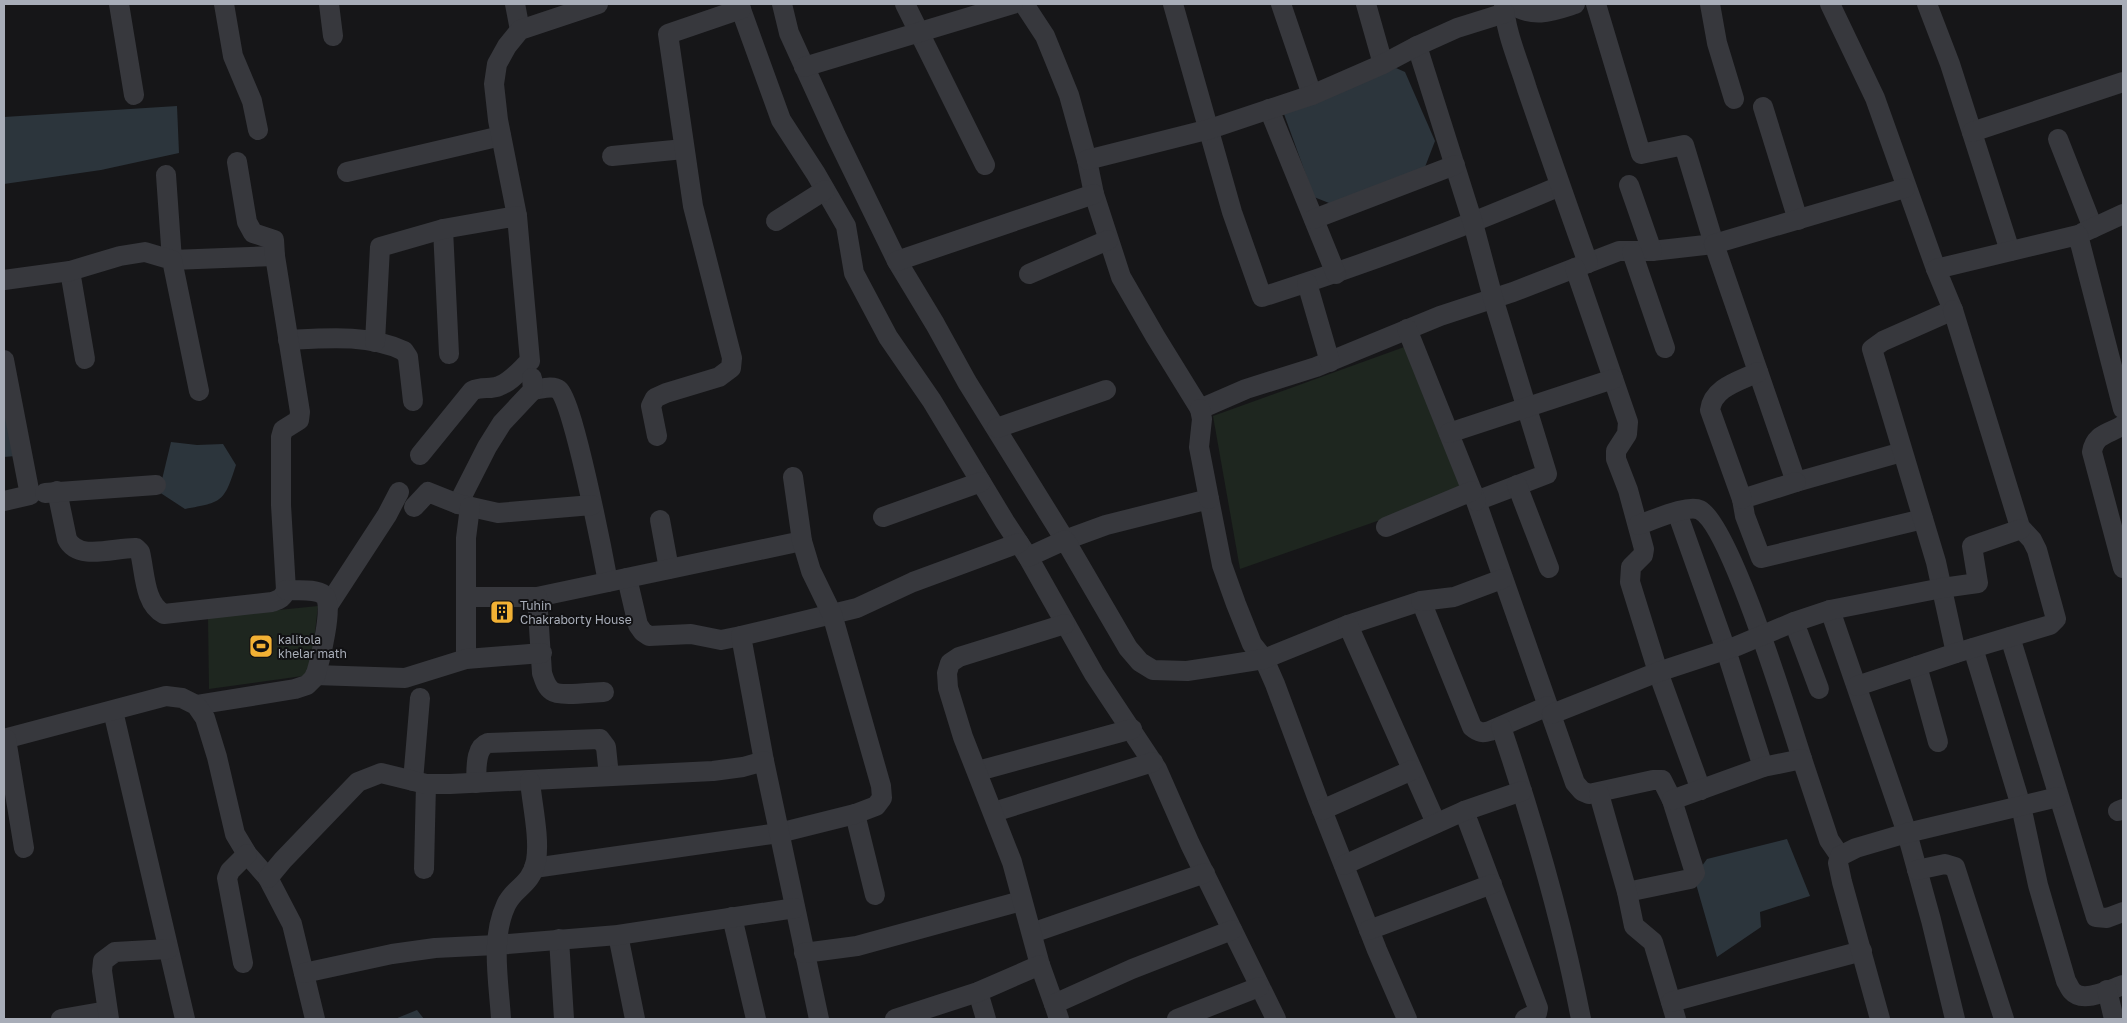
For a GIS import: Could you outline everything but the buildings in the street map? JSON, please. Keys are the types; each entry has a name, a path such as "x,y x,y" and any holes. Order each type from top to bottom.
{"street":[{"path":"119,4 134,95"},
{"path":"224,4 233,56 252,102 258,130"},
{"path":"329,4 332,36"},
{"path":"515,4 520,30"},
{"path":"534,390 517,216 501,136 494,84 497,64 507,46 520,30 598,4"},
{"path":"782,4 789,33 804,67 898,261 967,382 997,428 1041,547 1065,624 1094,674 1153,762 1190,844 1276,1019"},
{"path":"905,4 985,164"},
{"path":"804,67 1014,4"},
{"path":"1024,4 1044,36 1069,95 1088,160 1094,194 1121,277 1200,409 1202,419 1199,447 1222,565 1252,644 1264,659 1289,720 1369,930 1407,1019"},
{"path":"1173,4 1232,212 1262,297 1336,274 1473,223 1560,186"},
{"path":"1281,4 1312,95"},
{"path":"1366,4 1383,64"},
{"path":"1088,160 1210,129 1312,95 1507,7 1522,11 1548,13 1575,4"},
{"path":"1596,4 1641,154 1684,145 1714,244 1796,482"},
{"path":"1710,4 1717,43 1734,98"},
{"path":"1830,4 1875,98 1905,188 1953,310 2021,529 2032,540 2037,550 2056,619 2050,625 1964,650 1857,686"},
{"path":"1928,4 2010,251"},
{"path":"657,436 651,406 654,398 719,377 731,368 732,358 726,329 701,240 684,149 668,34 740,7 781,120 846,226 854,273 888,337 932,401 981,482 1041,547 1140,662 1153,670 1187,671 1264,659 1348,625 1421,601 1454,597 1502,579"},
{"path":"1507,7 1516,55 1560,186 1613,379 1628,422 1627,434 1616,451 1616,459 1644,549 1642,555 1631,567 1630,582 1658,672 1701,790"},
{"path":"1386,527 1474,496 1518,485 1547,474 1493,298 1473,223 1417,46"},
{"path":"1972,132 2123,82"},
{"path":"1763,107 1798,220"},
{"path":"1270,109 1336,274"},
{"path":"347,172 501,136"},
{"path":"2058,140 2086,232 2112,373 2123,409"},
{"path":"612,156 684,149"},
{"path":"57,491 70,546 76,550 88,552 136,548 140,552 150,600 155,610 164,614 272,602 282,598 286,590 281,505 281,437 283,430 299,420 300,412 274,256 274,240 253,233 247,222 237,162"},
{"path":"1314,219 1455,165"},
{"path":"166,175 172,260 199,391"},
{"path":"1629,185 1642,251 1665,348"},
{"path":"1200,409 1246,389 1330,362 1440,316 1619,251 1642,251 1714,244 1905,188"},
{"path":"776,221 825,190"},
{"path":"898,261 1094,194"},
{"path":"1936,269 2086,232 2123,214"},
{"path":"375,342 380,247 442,229 517,216"},
{"path":"442,229 449,354"},
{"path":"1029,274 1108,240"},
{"path":"4,280 70,271 120,256 145,252 172,260 274,256"},
{"path":"70,271 85,359"},
{"path":"1307,282 1330,362"},
{"path":"1953,310 1882,341 1872,349 1942,588 2021,806 2040,893 2066,980 2073,993 2082,996 2092,995 2115,987 2114,1019"},
{"path":"1407,329 1474,496 1575,783 1582,791 1589,794 1599,794 1660,779 1664,782 1672,800 1696,873 1690,879 1627,892"},
{"path":"288,340 344,338 375,342 404,350 408,357 413,401"},
{"path":"4,360 30,495"},
{"path":"420,455 472,391 479,387 498,387 506,383 530,361"},
{"path":"1758,372 1715,394 1711,401 1710,410 1761,558 1923,519"},
{"path":"1448,433 1613,379"},
{"path":"466,659 467,596 464,505 487,447 502,423 534,390 554,388 559,390 564,396 578,442 592,506 618,580 638,624 643,632 649,636 691,634 721,640 857,608 913,582 1041,547 1106,525 1209,500"},
{"path":"997,428 1106,390"},
{"path":"2123,425 2095,440 2092,452 2123,568"},
{"path":"1742,499 1902,452"},
{"path":"534,868 779,834 855,814 876,806 882,798 832,614 811,571 802,541 793,477"},
{"path":"883,517 981,482"},
{"path":"4,501 57,491 156,485"},
{"path":"1518,485 1549,568"},
{"path":"328,604 387,515 399,492"},
{"path":"414,507 428,492 464,505 498,513 592,506"},
{"path":"1638,525 1695,508 1701,510 1710,519 1724,545 1761,635 1829,840 1840,856"},
{"path":"1677,512 1726,650 1763,767"},
{"path":"660,520 669,569"},
{"path":"1421,601 1472,728 1477,732 1484,733 1726,650 1794,622 1830,610 1942,588 1978,583 1972,546 2021,529"},
{"path":"467,596 537,596 802,541"},
{"path":"196,705 295,689 307,685 316,675 329,613 328,604 323,594 286,590"},
{"path":"537,596 542,674 545,683 552,691 560,693 604,692"},
{"path":"1830,610 1907,833 1955,1019"},
{"path":"1794,622 1819,689"},
{"path":"1065,624 959,657 950,663 946,673 948,688 964,737 1012,862 1021,901 1040,965 1057,1012 1132,969 1232,930"},
{"path":"1348,625 1436,823"},
{"path":"741,636 764,762 819,1019"},
{"path":"2010,637 2096,916 2107,918 2123,912"},
{"path":"316,675 405,678 466,659 542,653"},
{"path":"1918,666 1938,742"},
{"path":"24,848 5,739 166,696 182,698 196,705 204,718 217,757 236,834 247,854 268,878 292,924 315,1019"},
{"path":"420,698 419,782 424,869"},
{"path":"113,711 185,1019"},
{"path":"1501,727 1522,791 1569,962 1580,1019"},
{"path":"978,771 1132,729"},
{"path":"476,783 479,751 482,745 488,743 600,739 606,747 609,776"},
{"path":"1672,800 1763,767 1802,759"},
{"path":"268,878 358,782 381,773 419,782 476,783 713,771 764,762"},
{"path":"994,812 1153,762"},
{"path":"1322,810 1412,770"},
{"path":"501,1019 496,945 506,905 514,894 523,887 534,868 536,860 530,780"},
{"path":"1344,865 1464,811 1522,791"},
{"path":"1599,794 1627,892 1634,926 1653,942 1673,1011 1862,951"},
{"path":"1880,1019 1839,870 1840,856 1845,852 1867,844 1907,833 2058,797"},
{"path":"1464,811 1538,1008 1537,1013 1525,1019"},
{"path":"855,814 875,894"},
{"path":"243,963 227,878 230,871 247,854"},
{"path":"1917,870 1945,864 1955,867 2004,1019"},
{"path":"1032,933 1205,873"},
{"path":"1369,930 1492,884"},
{"path":"804,953 857,946 1021,901"},
{"path":"304,973 392,954 435,948 496,945 618,934 795,908"},
{"path":"732,917 756,1019"},
{"path":"618,934 635,1019"},
{"path":"559,939 564,1019"},
{"path":"61,1019 108,1015 102,971 102,961 107,957 115,952 122,951 168,949"},
{"path":"904,1018 978,992 1040,965"},
{"path":"1176,1019 1259,987"},
{"path":"978,992 986,1019"}],"shaded area":[{"path":"1396,68 1405,72 1435,141 1425,167 1339,207 1314,197 1284,114"},
{"path":"177,106 179,153 101,170 4,184 4,117"},
{"path":"1407,346 1466,490 1240,569 1213,416"},
{"path":"4,396 15,456 4,457"},
{"path":"171,442 197,445 223,444 236,465 228,487 220,498 215,502 185,509 159,492"},
{"name":"kalitola khelar math","path":"318,606 310,675 209,689 208,617"},
{"path":"1787,839 1810,896 1760,912 1761,927 1717,957 1694,877 1707,859"},
{"path":"417,1010 424,1019 395,1019"}],"place":[{"name":"Tuhin Chakraborty House","path":"502,612"},
{"name":"kalitola khelar math","path":"261,646"}]}
